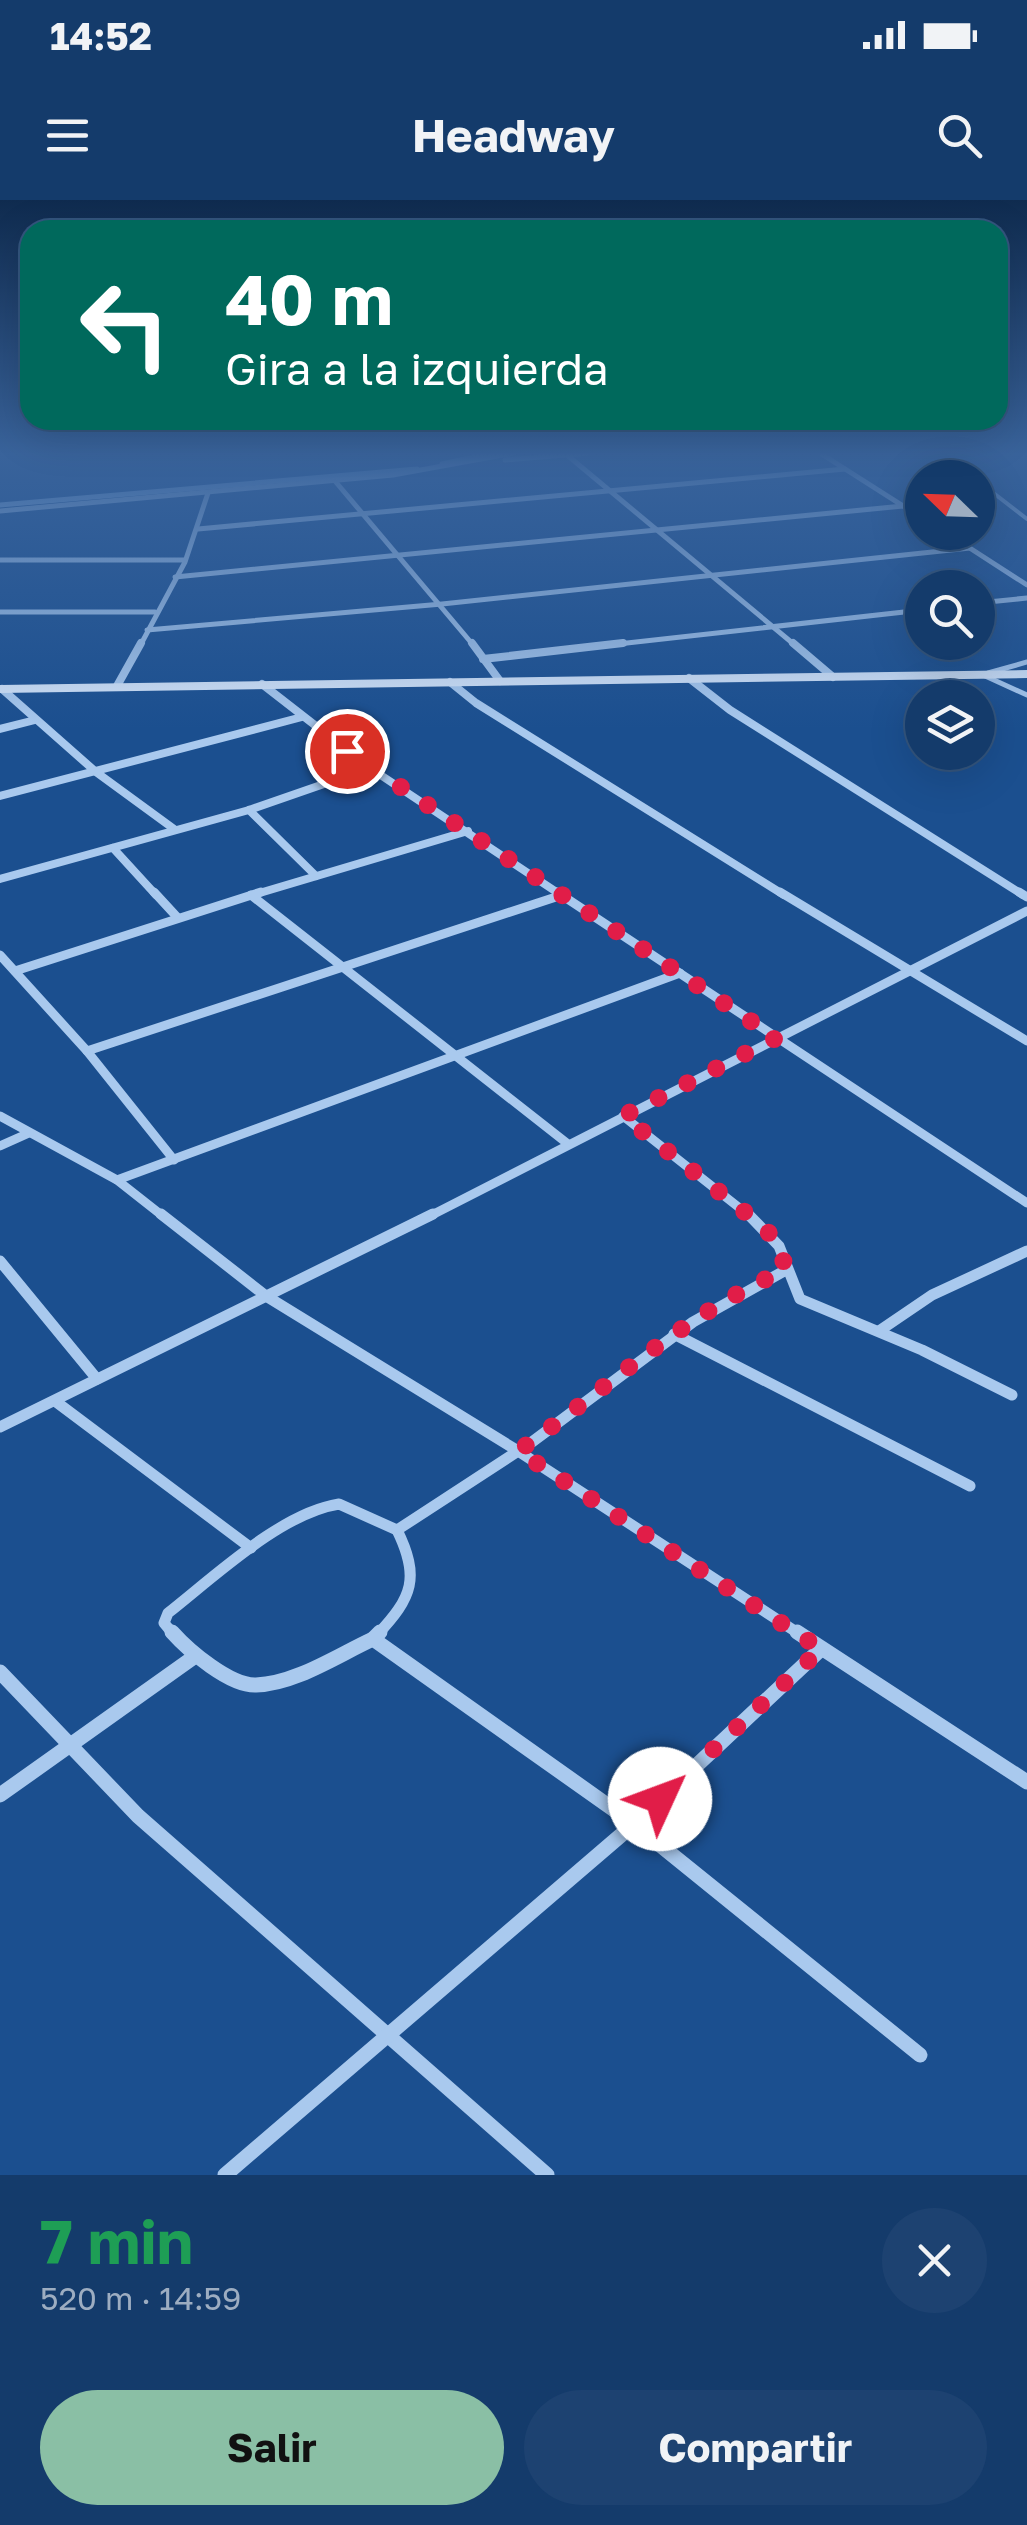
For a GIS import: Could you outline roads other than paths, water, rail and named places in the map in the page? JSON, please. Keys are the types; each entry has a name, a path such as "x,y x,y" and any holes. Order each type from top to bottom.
{"main road":[{"path":"1,690 1027,674"}],"street":[{"path":"117,686 191,545"},
{"path":"390,545 442,604 500,681"},
{"path":"176,577 514,545"},
{"path":"679,545 833,677"},
{"path":"147,630 442,604 949,550"},
{"path":"973,550 1027,585"},
{"path":"0,560 184,560"},
{"path":"995,602 1027,598"},
{"path":"0,612 156,612"},
{"path":"483,659 905,612"},
{"path":"689,678 730,710 1027,897"},
{"path":"450,682 476,704 664,822 1027,1041"},
{"path":"262,684 370,768 1027,1203"},
{"path":"1,690 96,772 174,829"},
{"path":"0,796 302,717"},
{"path":"0,728 35,720"},
{"path":"0,879 249,810 370,768"},
{"path":"249,810 316,876"},
{"path":"15,971 177,917 468,832"},
{"path":"113,848 177,917"},
{"path":"251,896 460,1055 568,1144"},
{"path":"87,1052 562,896"},
{"path":"0,1427 346,1259 1027,912"},
{"path":"0,955 87,1052 174,1160"},
{"path":"117,1180 680,973"},
{"path":"0,1116 117,1180 266,1296 518,1451 1027,1782"},
{"path":"623,1116 765,1228 779,1246 800,1299 878,1331 1012,1395"},
{"path":"0,1146 30,1133"},
{"path":"878,1331 932,1295 1027,1251"},
{"path":"0,1261 97,1379"},
{"path":"396,1530 518,1451 739,1290 786,1270"},
{"path":"674,1334 970,1486"},
{"path":"55,1402 251,1548"},
{"path":"334,1503 396,1530 411,1559 412,1576 389,1624 373,1639 280,1682 252,1686 194,1657 164,1623 168,1613 251,1548 334,1503"},
{"path":"373,1639 634,1824 920,2055"},
{"path":"225,2175 634,1824 821,1649"},
{"path":"0,1795 194,1657"},
{"path":"0,1672 138,1816 547,2175"}],"lane":[{"path":"984,675 1027,662"},
{"path":"984,675 1027,695"}]}
